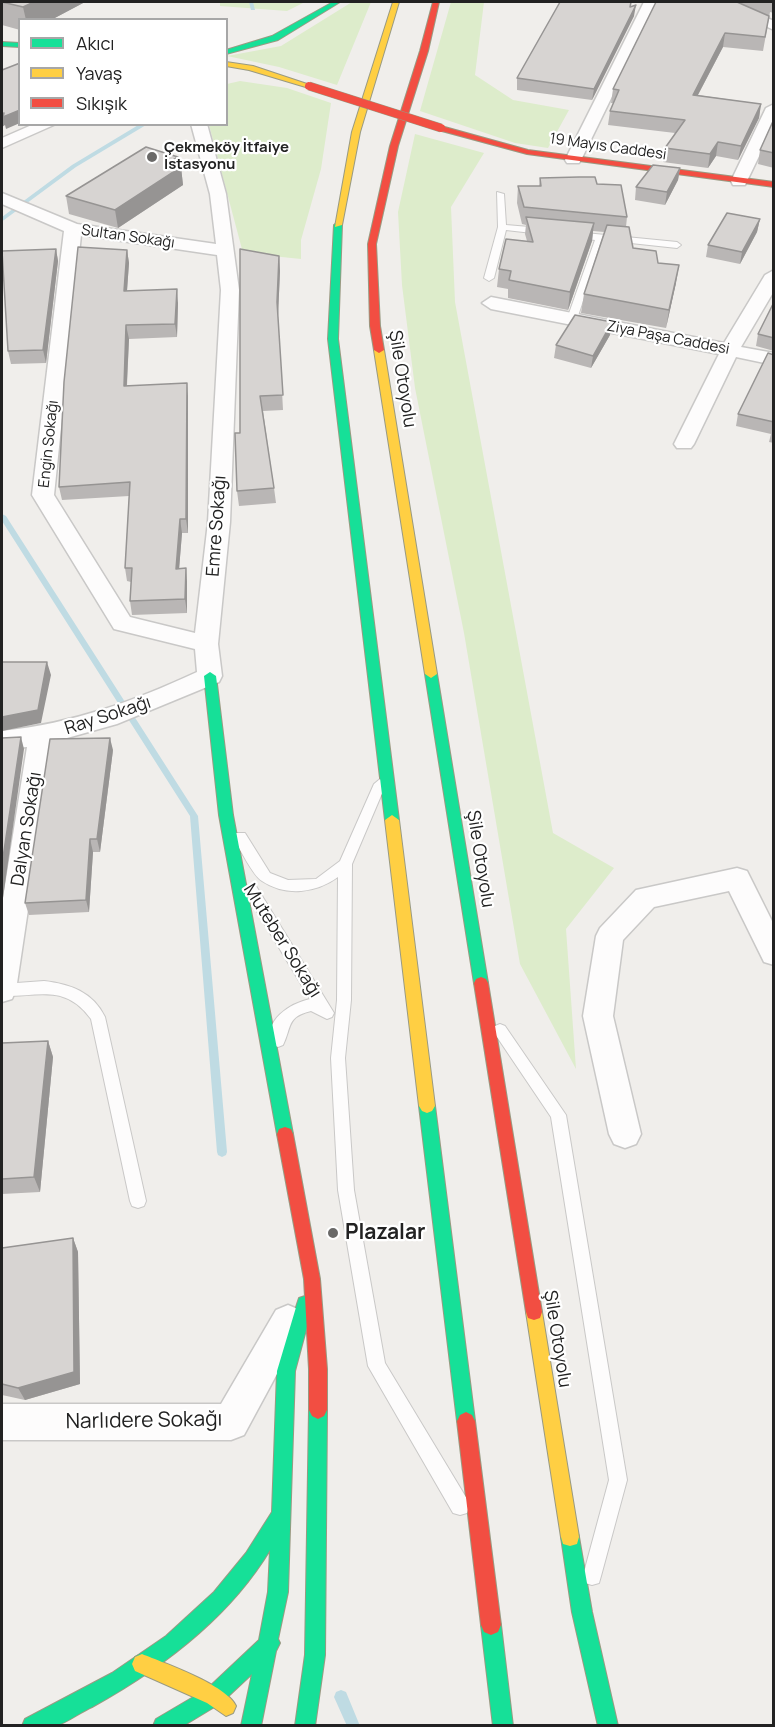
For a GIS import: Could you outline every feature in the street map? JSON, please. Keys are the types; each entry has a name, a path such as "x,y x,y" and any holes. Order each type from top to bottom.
{"main road":[{"path":"228,51 274,38 338,2"},
{"path":"396,2 356,132 338,222 333,339 503,1725"},
{"name":"Şile Otoyolu","path":"436,2 424,51 394,146 372,244 375,326 582,1612 608,1725"},
{"path":"2,44 18,45"},
{"name":"19 Mayıs Caddesi","path":"228,64 309,86 527,153 774,185"},
{"path":"228,74 261,72"},
{"name":"Emre Sokağı","path":"210,676 226,815 249,928 275,1085 312,1279 318,1369 315,1655 305,1725"},
{"path":"142,1664 214,1696 250,1725 278,1592 286,1371 312,1279"},
{"path":"32,1725 90,1697 142,1664 197,1623 243,1574 280,1516"},
{"path":"302,1603 316,1585"},
{"path":"163,1725 214,1696 267,1647 288,1620"}],"street":[{"path":"573,160 651,2"},
{"path":"720,2 774,26"},
{"path":"739,181 774,108"},
{"path":"2,143 44,126"},
{"name":"Emre Sokağı","path":"200,126 218,194 230,290 219,522 206,644 210,676"},
{"name":"Sultan Sokağı","path":"6,200 73,229 225,251"},
{"name":"Engin Sokağı","path":"73,229 43,495 122,623 206,644"},
{"path":"684,444 730,350 774,275"},
{"name":"Ziya Paşa Caddesi","path":"491,303 774,359"},
{"name":"Ray Sokağı","path":"2,740 41,738 141,708 210,676"},
{"name":"Dalyan Sokağı","path":"2,990 41,738"},
{"path":"625,1134 598,1016 610,936 646,898 737,879 774,954"},
{"name":"Narlıdere Sokağı","path":"2,1422 231,1422 312,1279"}],"lane":[{"path":"489,278 502,227 500,194"},
{"path":"502,227 556,233"},
{"path":"567,234 677,245"},
{"path":"572,319 600,237"},
{"path":"386,771 345,864 344,1000 338,1058 346,1190 377,1366 480,1541"},
{"path":"226,815 265,877 288,885 308,886 320,883 345,864"},
{"name":"Muteber Sokağı","path":"237,868 333,1022 338,1058"},
{"path":"2,990 54,986 70,991 92,1007 98,1017 138,1201"},
{"path":"275,1085 279,1031 285,1019 293,1009 313,1004 327,1013"},
{"path":"486,1010 558,1115 618,1480 582,1612"}],"green space":[{"path":"220,2 305,2 287,11 220,6"},
{"path":"352,2 371,2 337,85 279,67 228,56 281,46"},
{"path":"451,2 484,2 475,75 513,100 569,110 548,148 515,143 420,111"},
{"path":"240,81 287,88 331,103 321,169 301,240 301,259 243,253 209,126 228,126 228,84"},
{"path":"415,134 484,153 451,207 455,302 553,833 614,868 566,929 576,1069 520,964 464,633 415,388 402,285 398,212"}],"building":[{"path":"2,2 34,2 23,7"},
{"path":"560,2 631,2 630,7 636,5 594,89 517,78"},
{"path":"656,2 737,2 769,16 765,37 725,33 693,95 761,104 741,146 718,142 710,154 665,148 685,120 610,111 619,90 613,89"},
{"path":"18,64 18,111 3,117 4,113 2,114 2,70"},
{"path":"774,119 774,153 760,150"},
{"path":"146,147 178,157 168,163 181,167 115,210 66,196"},
{"path":"653,165 680,168 667,192 636,187"},
{"path":"595,177 597,184 621,185 627,217 524,207 518,186 541,186 540,178"},
{"path":"727,213 760,219 742,252 708,245"},
{"path":"526,217 594,223 570,292 509,280 511,271 499,269 506,239 533,242"},
{"path":"607,225 629,227 633,248 656,251 658,263 679,265 669,310 584,294"},
{"path":"78,247 127,250 124,291 177,289 175,324 126,325 124,386 187,383 186,519 180,519 176,569 186,568 185,599 130,601 132,568 125,568 130,482 59,487 64,382"},
{"path":"56,249 43,350 8,351 2,251"},
{"path":"240,249 279,256 277,302 283,395 260,396 274,488 237,491 235,433 240,433"},
{"path":"774,302 774,338 758,334"},
{"path":"575,315 612,322 593,356 556,345"},
{"path":"768,353 774,355 774,422 738,414"},
{"path":"2,662 47,662 38,710 2,717"},
{"path":"21,737 2,864 2,738"},
{"path":"110,738 97,839 90,839 86,900 25,903 50,739"},
{"path":"48,1041 34,1177 2,1179 2,1043"},
{"path":"73,1238 74,1372 18,1388 2,1384 2,1248"}],"waterway":[{"path":"251,2 253,9"},
{"path":"2,219 74,166 141,126"},
{"path":"2,516 194,816 222,1152"},
{"path":"341,1697 354,1726"}],"traffic: fast":[{"path":"228,51 275,38 337,2"},
{"path":"2,44 18,45"},
{"path":"338,225 333,339 392,820"},
{"path":"431,674 481,983"},
{"path":"210,676 226,815 285,1134"},
{"path":"427,1106 466,1421"},
{"path":"251,1726 278,1592 286,1371 305,1304"},
{"path":"305,1726 315,1655 318,1410"},
{"path":"32,1726 119,1680 198,1622 243,1574 280,1516"},
{"path":"570,1537 582,1612 608,1726"},
{"path":"491,1625 503,1726"},
{"path":"163,1726 214,1696 270,1643"}],"traffic: slow":[{"path":"338,225 356,132 396,2"},
{"path":"228,64 250,68 309,86"},
{"path":"379,350 431,674"},
{"path":"392,820 427,1106"},
{"path":"534,1312 570,1537"},
{"path":"142,1664 214,1696 226,1706"}],"traffic: jam":[{"path":"379,350 375,326 372,244 394,146 424,51 436,2"},
{"path":"309,86 441,128"},
{"path":"441,128 527,152 774,185"},
{"path":"481,983 534,1312"},
{"path":"285,1134 312,1279 318,1369 318,1410"},
{"path":"466,1421 491,1625"}],"place":[{"name":"Çekmeköy İtfaiye İstasyonu","path":"152,157"},
{"name":"Plazalar","path":"333,1233"}]}
